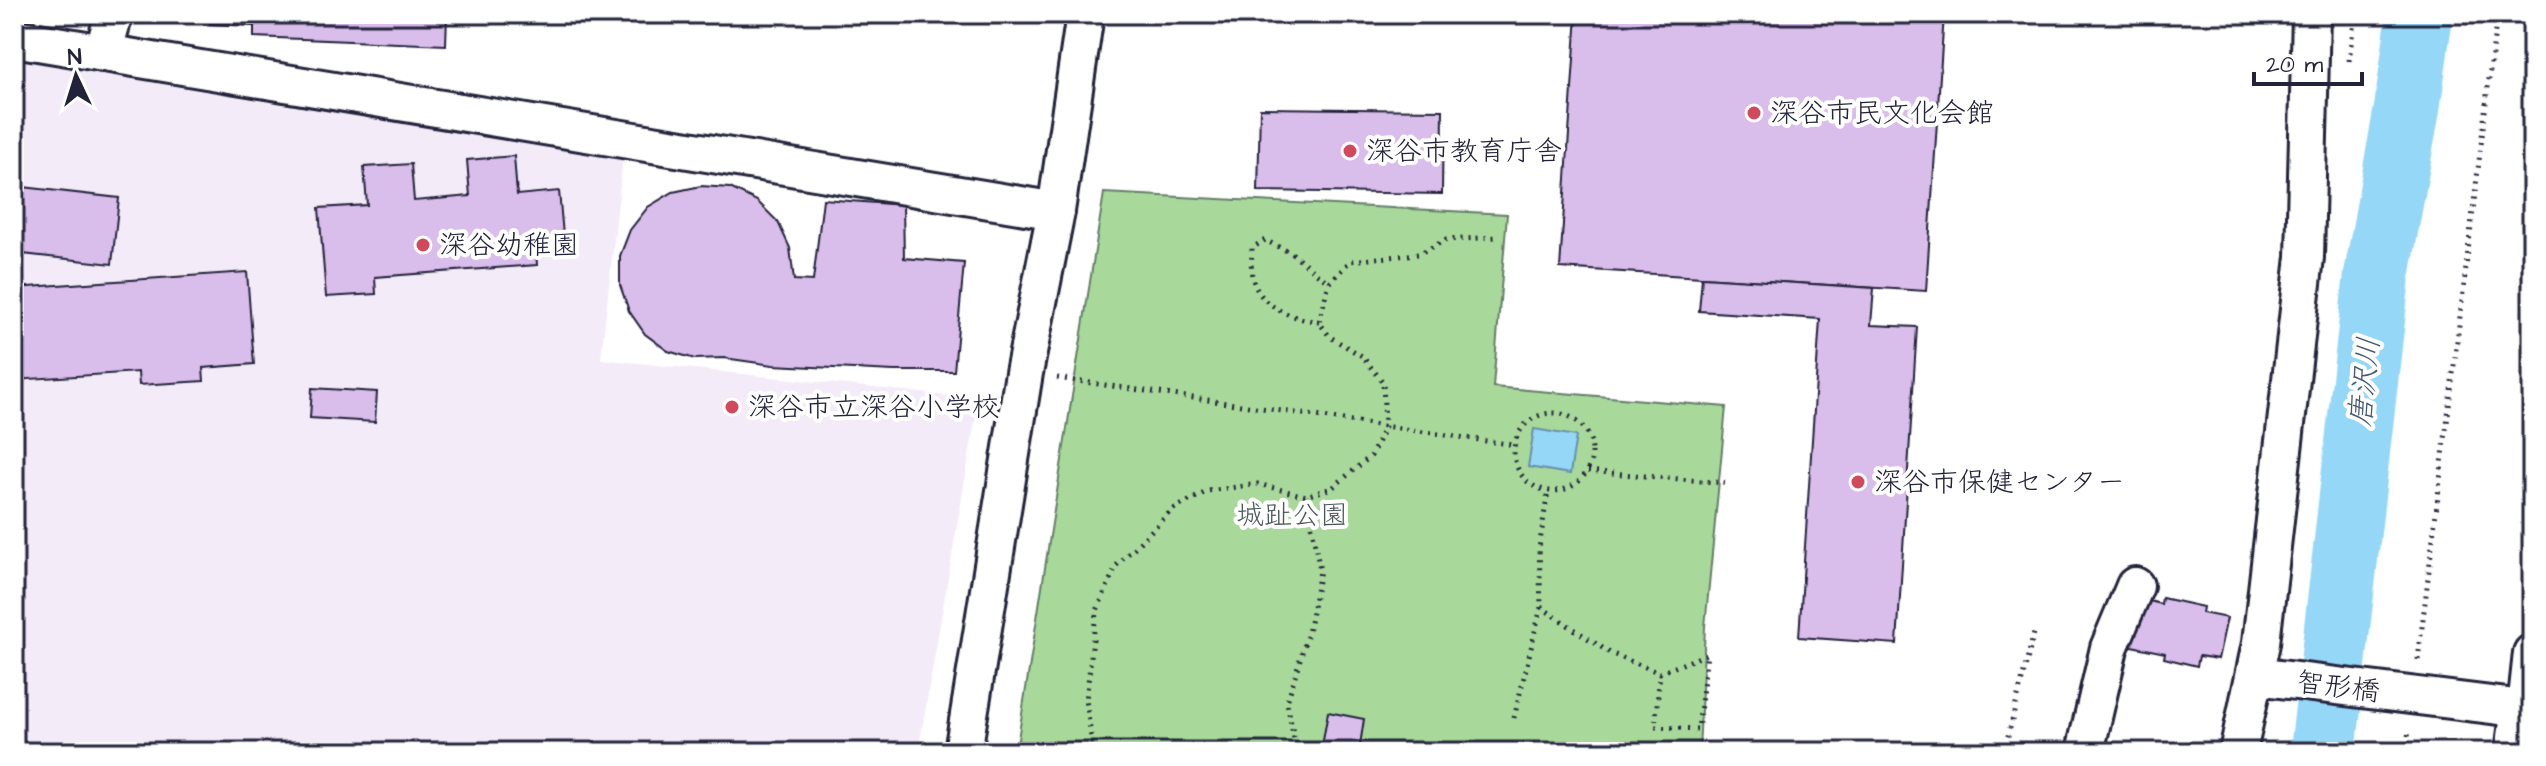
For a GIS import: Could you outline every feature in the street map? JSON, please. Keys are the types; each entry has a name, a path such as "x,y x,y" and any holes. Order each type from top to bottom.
{"street":[{"path":"103,53 114,14"},
{"path":"963,752 1024,373 1056,211 1085,14"},
{"path":"2238,752 2263,678 2305,257 2311,14"},
{"path":"14,38 1056,211"},
{"path":"2085,752 2109,648 2135,586"},
{"path":"2514,752 2517,730 2529,710 2532,653"},
{"name":"智形橋","path":"2263,678 2408,709 2529,710"}],"path":[{"path":"2418,661 2497,14"},
{"path":"1319,322 1329,283 1350,261 1418,254 1446,240 1497,237"},
{"path":"1093,752 1086,700 1096,613 1116,566 1172,510 1208,491 1258,484 1306,496 1332,488 1371,456 1385,426 1383,382 1362,356 1330,337 1319,322 1290,318 1266,301 1252,280 1252,248 1265,240 1293,254 1329,283"},
{"path":"1024,373 1514,445"},
{"path":"1553,413 1578,421 1587,431 1593,458 1588,471 1571,487 1548,491 1536,488 1518,469 1514,458 1514,445 1519,433 1528,422 1553,413"},
{"path":"1588,471 1725,483"},
{"path":"1514,718 1541,607 1539,548 1548,491"},
{"path":"1302,752 1294,739 1287,702 1308,633 1320,571 1306,496"},
{"path":"1541,607 1610,653 1660,673 1707,654 1698,729 1655,727 1660,673"},
{"path":"2004,752 2035,629"},
{"path":"2406,752 2408,709"}],"shaded area":[{"name":"深谷市立深谷小学校","path":"14,59 284,105 623,157 601,359 979,399 918,752 14,752"}],"green space":[{"name":"城趾公園","path":"1104,193 1507,214 1493,387 1726,407 1705,627 1699,752 1016,752"}],"water":[{"path":"1534,429 1576,436 1570,474 1528,467"}],"building":[{"path":"210,14 447,14 446,45 254,37 254,26 210,24"},
{"name":"深谷市民文化会館","path":"1577,14 1944,14 1926,291 1560,268"},
{"name":"深谷市教育庁舎","path":"1260,108 1443,110 1442,194 1258,191"},
{"path":"514,156 517,195 559,191 564,246 536,249 537,265 375,277 376,294 326,297 319,208 367,205 364,167 411,164 414,201 470,196 467,160"},
{"path":"14,186 119,198 112,264 14,253"},
{"path":"701,186 730,188 757,201 778,222 790,248 794,280 813,281 823,199 903,205 904,258 964,263 954,371 773,365 724,358 695,359 668,351 645,334 629,311 620,285 620,256 630,230 648,207 673,192"},
{"path":"247,272 254,364 203,368 204,381 139,385 138,372 14,380 14,288"},
{"name":"深谷市保健センター","path":"1702,277 1874,288 1871,325 1917,327 1897,644 1799,637 1820,319 1699,311"},
{"path":"312,388 377,392 375,422 310,418"},
{"path":"2137,598 2161,604 2162,598 2203,607 2202,613 2227,618 2218,659 2199,656 2197,666 2164,658 2165,653 2127,645"},
{"path":"1328,712 1364,719 1359,752 1321,752"}],"waterway":[{"name":"唐沢川","path":"2323,752 2377,275 2407,109 2420,14"}],"place":[{"name":"深谷市民文化会館","path":"1754,113"},
{"name":"深谷市教育庁舎","path":"1350,151"},
{"name":"深谷幼稚園","path":"423,245"},
{"name":"深谷市立深谷小学校","path":"732,407"},
{"name":"深谷市保健センター","path":"1858,482"}]}
